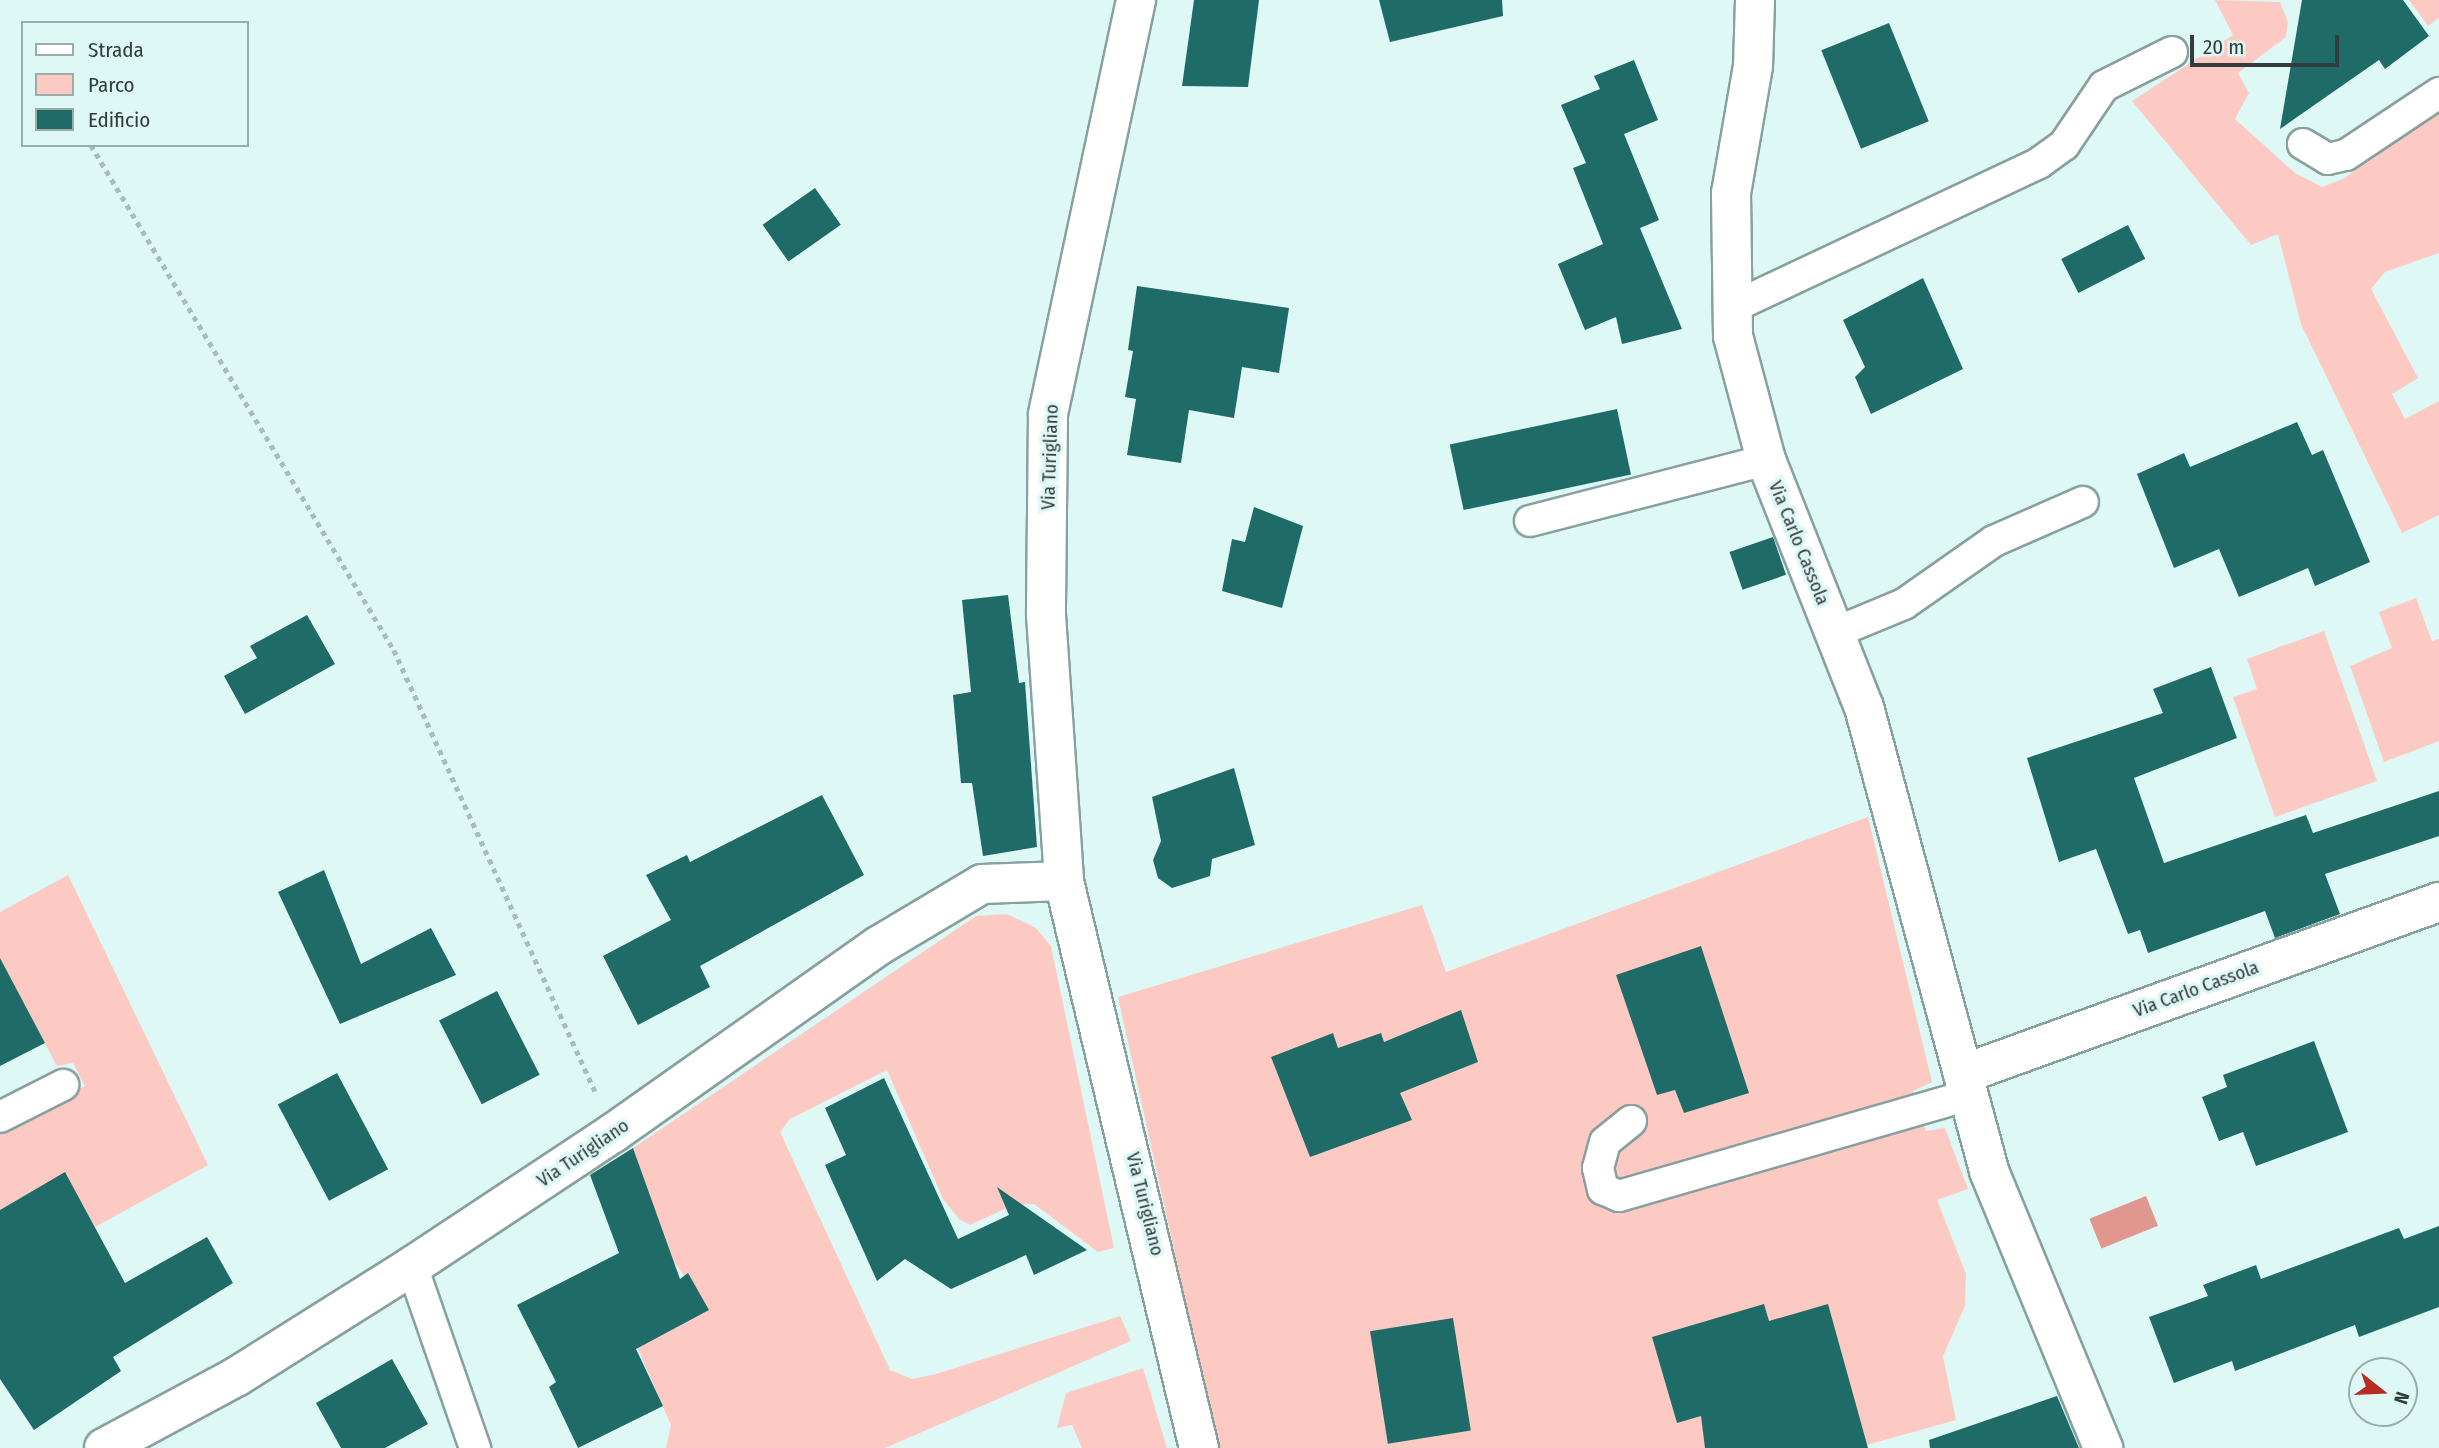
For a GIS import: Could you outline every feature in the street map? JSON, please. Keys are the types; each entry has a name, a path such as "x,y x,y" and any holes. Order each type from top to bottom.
{"street":[{"name":"Via Turigliano","path":"1136,0 1048,415 1046,615 1064,881 1199,1448"},
{"name":"Via Carlo Cassola","path":"1755,0 1753,66 1731,193 1728,309 1766,460 1864,707 1989,1171 2103,1448"},
{"name":"Via Turigliano","path":"104,1448 236,1377 412,1266 613,1133 877,946 982,884 1064,881"},
{"name":"Via Carlo Cassola","path":"1966,1084 2435,903"}],"lane":[{"path":"1728,309 2039,163 2064,145 2104,86 2172,52"},
{"path":"2302,144 2328,159 2346,155 2439,93"},
{"path":"1530,521 1766,460"},
{"path":"1834,634 1904,604 1994,541 2084,502"},
{"path":"1631,1121 1605,1142 1598,1168 1603,1189 1619,1196 1966,1084"},
{"path":"0,1117 63,1085"},
{"path":"412,1266 475,1448"}],"path":[{"path":"92,147 394,650 613,1133"}],"green space":[{"path":"2215,0 2280,2 2288,22 2286,37 2238,73 2249,93 2235,119 2295,173 2322,187 2343,179 2439,112 2439,253 2385,272 2371,289 2418,378 2392,394 2405,419 2439,401 2439,515 2402,533 2301,324 2278,234 2251,245 2132,101 2233,35"},
{"path":"2409,0 2439,0 2439,18 2428,26"},
{"path":"2416,598 2432,641 2439,639 2439,741 2384,762 2350,666 2392,648 2379,612"},
{"path":"2324,631 2377,781 2275,817 2233,697 2257,689 2247,659"},
{"path":"1868,817 1932,1082 1913,1091 1926,1131 1945,1128 1968,1189 1937,1200 1966,1274 1965,1306 1943,1356 1956,1420 1856,1448 1218,1448 1118,997 1422,905 1446,972"},
{"path":"68,875 208,1165 95,1227 65,1173 0,1210 0,1131 85,1086 73,1063 57,1066 12,982 0,988 0,912"},
{"path":"1007,914 1036,928 1051,946 1114,1248 1098,1252 1034,1204 1014,1205 970,1225 959,1219 943,1199 887,1070 790,1119 780,1132 890,1370 912,1379 936,1374 1120,1316 1131,1341 885,1448 666,1448 671,1425 632,1335 708,1310 673,1260 633,1148 976,916"},
{"path":"1143,1368 1167,1448 1082,1448 1072,1425 1057,1428 1066,1393"}],"shaded area":[{"path":"2146,1196 2158,1226 2101,1249 2089,1219"}],"building":[{"path":"1194,0 1259,0 1248,87 1182,86"},
{"path":"1379,0 1502,0 1503,16 1390,42"},
{"path":"2302,0 2403,0 2429,36 2385,69 2379,60 2280,129"},
{"path":"1889,23 1929,121 1861,149 1821,50"},
{"path":"1634,60 1658,120 1624,134 1659,220 1640,228 1682,329 1622,344 1616,317 1585,330 1558,264 1603,244 1573,168 1586,163 1561,105 1600,89 1594,76"},
{"path":"815,188 841,225 788,262 763,225"},
{"path":"2128,225 2145,259 2078,293 2061,259"},
{"path":"1923,278 1963,369 1871,414 1855,377 1865,367 1843,320"},
{"path":"1137,286 1289,308 1279,373 1242,367 1234,418 1189,410 1181,463 1127,455 1136,399 1125,397 1133,351 1128,350"},
{"path":"1617,409 1631,475 1464,510 1450,445"},
{"path":"2297,422 2312,455 2323,450 2370,562 2315,586 2308,568 2239,597 2219,549 2174,568 2137,474 2184,453 2190,467"},
{"path":"1254,507 1303,526 1282,608 1222,591 1232,539 1245,542"},
{"path":"1773,537 1786,575 1743,590 1730,552"},
{"path":"1008,595 1019,683 1025,682 1037,847 983,856 972,783 961,783 953,695 971,692 962,600"},
{"path":"307,615 335,664 245,714 224,676 257,658 250,646"},
{"path":"2211,667 2237,738 2134,778 2164,863 2306,815 2313,833 2439,791 2439,836 2325,874 2340,914 2275,938 2265,911 2148,953 2140,930 2128,934 2096,849 2059,862 2027,758 2163,713 2153,689"},
{"path":"1234,768 1255,845 1212,859 1210,876 1172,888 1158,878 1153,860 1161,841 1152,797"},
{"path":"822,795 864,875 700,966 710,987 638,1025 603,956 671,920 646,875 687,855 690,862"},
{"path":"324,870 361,964 431,928 456,975 340,1024 278,892"},
{"path":"1701,946 1749,1093 1684,1113 1675,1090 1657,1095 1616,975"},
{"path":"0,958 45,1043 0,1066"},
{"path":"497,991 540,1075 482,1104 439,1021"},
{"path":"1461,1010 1478,1062 1400,1093 1412,1120 1310,1157 1271,1057 1333,1033 1338,1048 1381,1033 1384,1042"},
{"path":"2314,1041 2348,1132 2256,1166 2243,1132 2219,1141 2202,1097 2227,1087 2223,1075"},
{"path":"337,1073 388,1169 329,1201 278,1104"},
{"path":"884,1078 958,1239 1009,1215 997,1187 1087,1250 1034,1275 1026,1255 951,1289 905,1259 877,1281 825,1165 846,1155 825,1108"},
{"path":"633,1148 680,1279 688,1273 709,1310 636,1349 663,1406 578,1448 549,1387 556,1382 517,1305 619,1253 590,1175"},
{"path":"65,1172 125,1283 207,1237 233,1283 113,1357 121,1371 34,1430 0,1379 0,1210"},
{"path":"2439,1226 2439,1307 2359,1337 2355,1325 2235,1371 2232,1361 2174,1383 2149,1317 2208,1296 2203,1285 2256,1265 2261,1279 2399,1228 2404,1239"},
{"path":"1764,1304 1769,1321 1828,1304 1868,1448 1705,1448 1701,1416 1677,1423 1652,1337"},
{"path":"1453,1318 1471,1431 1388,1444 1370,1331"},
{"path":"392,1359 428,1424 385,1448 341,1448 316,1403"},
{"path":"2057,1396 2079,1448 1930,1448 1929,1440"}]}
